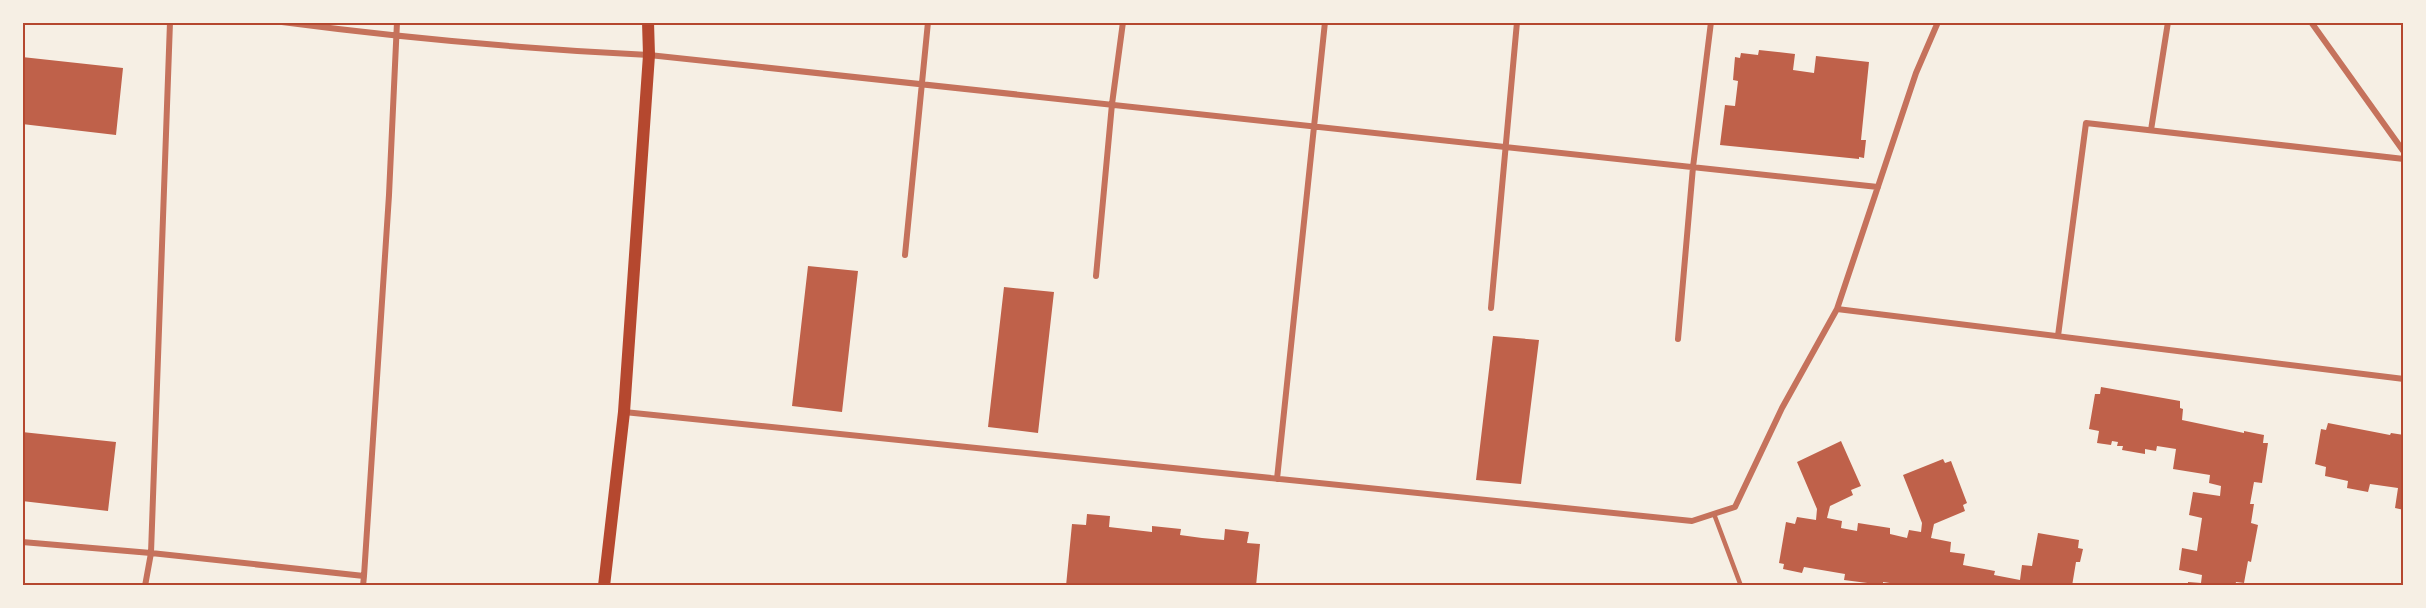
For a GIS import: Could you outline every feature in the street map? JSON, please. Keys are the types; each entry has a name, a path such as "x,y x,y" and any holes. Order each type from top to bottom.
{"main road":[{"path":"604,585 624,412 649,55 648,22"}],"street":[{"path":"145,585 151,553 170,22"},
{"path":"282,22 397,37 649,55 1878,187"},
{"path":"363,585 389,195 397,22"},
{"path":"905,255 928,22"},
{"path":"1096,276 1112,104 1123,22"},
{"path":"1277,479 1325,22"},
{"path":"1491,308 1517,22"},
{"path":"1678,339 1693,167 1711,22"},
{"path":"624,412 1692,521 1735,507 1782,408 1836,309 1916,73 1938,22"},
{"path":"2151,130 2168,22"},
{"path":"2311,22 2403,152"},
{"path":"2058,336 2086,123 2403,159"},
{"path":"1836,309 2403,379"},
{"path":"22,542 151,553 364,576"}],"lane":[{"path":"1714,514 1741,585"}],"building":[{"path":"1759,50 1795,54 1793,70 1814,73 1816,56 1869,62 1861,140 1866,140 1864,158 1720,145 1725,105 1735,106 1738,81 1733,80 1735,57 1740,58 1741,53 1758,55"},
{"path":"22,57 123,68 116,135 22,124"},
{"path":"808,266 858,271 842,412 792,406"},
{"path":"1004,287 1054,292 1038,433 988,427"},
{"path":"1493,336 1539,340 1521,484 1476,480"},
{"path":"2101,387 2180,401 2180,408 2183,409 2182,420 2264,435 2263,443 2268,443 2262,483 2254,482 2250,504 2254,504 2251,523 2258,525 2251,562 2248,561 2244,583 2236,582 2235,586 2188,586 2188,582 2201,583 2202,575 2179,570 2182,548 2197,551 2202,518 2189,515 2193,492 2220,496 2221,486 2209,483 2210,475 2173,469 2176,449 2157,446 2156,451 2145,449 2145,454 2122,450 2123,446 2117,446 2118,442 2112,441 2111,445 2097,443 2099,431 2089,429 2095,394 2100,394"},
{"path":"2328,423 2390,435 2391,433 2404,435 2404,510 2395,508 2398,488 2370,484 2368,492 2347,488 2348,481 2325,476 2326,467 2315,464 2321,429 2326,430"},
{"path":"22,432 116,442 108,511 22,501"},
{"path":"1841,441 1861,486 1851,490 1853,495 1830,506 1827,518 1842,521 1841,528 1857,531 1858,523 1890,528 1890,534 1907,538 1909,530 1921,532 1922,523 1903,475 1943,459 1945,463 1951,461 1967,503 1963,505 1965,511 1934,524 1931,538 1951,542 1950,552 1965,554 1963,565 1995,571 1994,575 2020,580 2022,565 2032,566 2038,533 2079,540 2078,548 2083,549 2080,562 2076,562 2072,586 1910,586 1883,582 1883,585 1844,580 1845,574 1804,567 1802,573 1783,569 1784,564 1779,563 1786,522 1795,524 1797,517 1816,520 1817,509 1797,462"},
{"path":"1087,514 1110,516 1109,527 1152,532 1152,526 1181,529 1180,535 1202,538 1224,540 1225,529 1249,532 1247,543 1260,544 1256,586 1066,586 1072,524 1086,525"}]}
